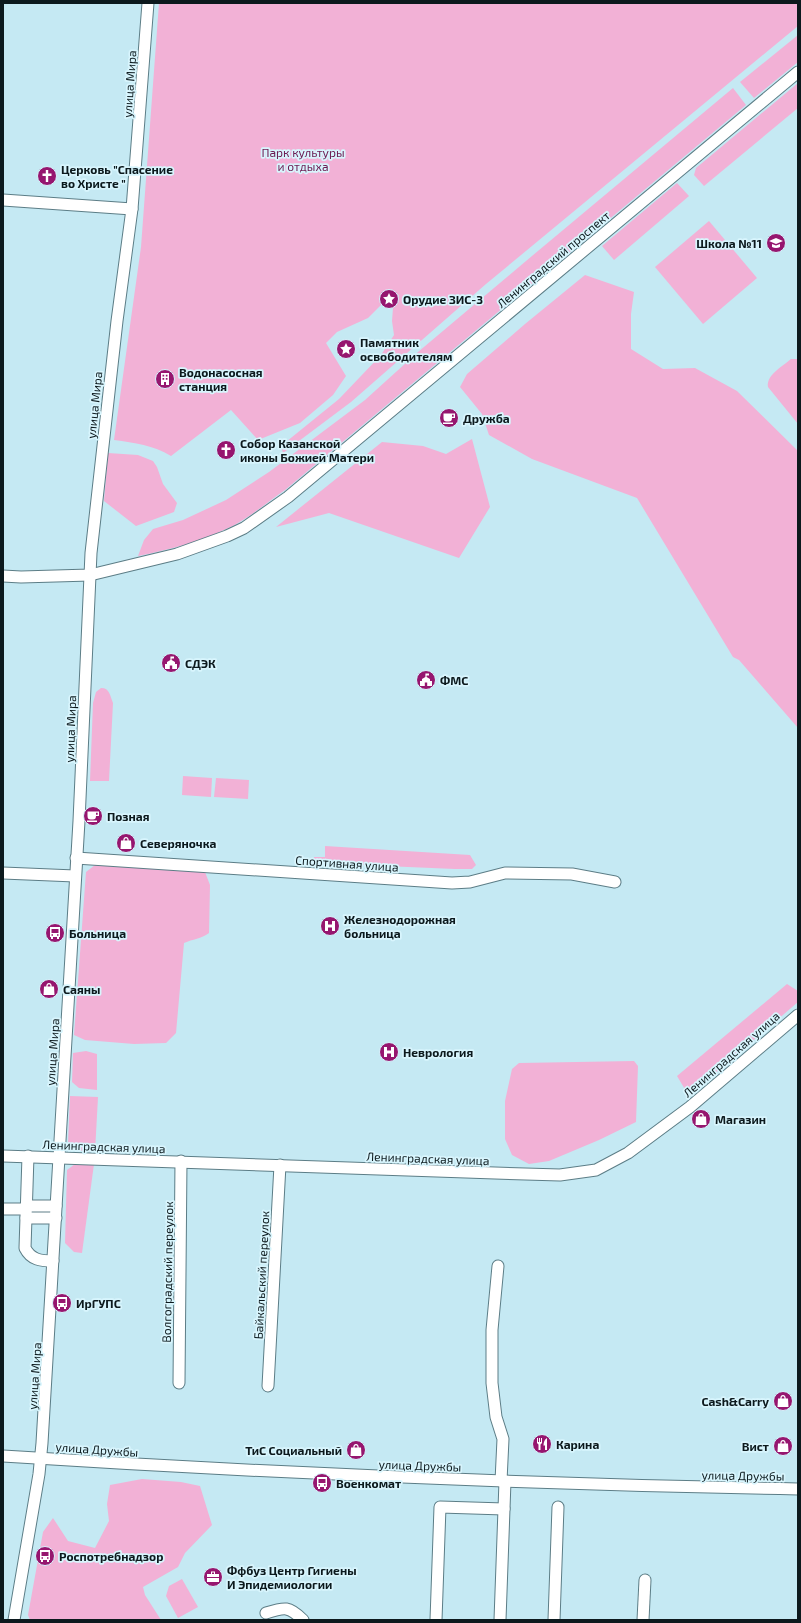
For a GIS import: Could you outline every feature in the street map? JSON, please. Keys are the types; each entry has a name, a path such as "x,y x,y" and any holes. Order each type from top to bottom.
{"street":[{"name":"улица Мира","path":"14,1620 41,1458 48,1360 76,858 91,553 117,320 132,210 148,3"},
{"name":"Ленинградский проспект","path":"3,576 21,577 90,575 202,546 227,536 259,518 288,498 798,72"},
{"path":"3,200 132,210"},
{"name":"Спортивная улица","path":"76,858 452,883 470,882 505,873 572,874 615,882"},
{"path":"3,873 75,876"},
{"name":"Ленинградская улица","path":"3,1156 59,1156 553,1175 596,1170 628,1153 690,1107 798,1015"},
{"path":"28,1156 25,1243 29,1255 41,1260 53,1261"},
{"name":"Волгоградский переулок","path":"179,1384 181,1161"},
{"name":"Байкальский переулок","path":"268,1386 280,1165"},
{"path":"26,1211 56,1206"},
{"path":"3,1209 26,1211 56,1218"},
{"path":"498,1266 492,1330 492,1382 496,1417 503,1439 504,1508 500,1620"},
{"name":"улица Дружбы","path":"3,1456 283,1473 798,1489"},
{"path":"436,1620 440,1507 504,1508"},
{"path":"554,1620 558,1507"},
{"path":"644,1620 645,1580"},
{"path":"266,1613 283,1608 289,1609 303,1620"}],"green space":[{"name":"Парк культуры и отдыха","path":"159,3 798,3 798,26 486,284 351,402 283,453 281,446 339,399 381,355 394,335 392,321 393,308 399,295 388,290 382,304 368,318 337,332 326,343 346,376 333,395 300,423 258,440 231,410 171,456 151,447 137,443 114,440 141,247"},
{"path":"798,35 798,62 754,98 740,82"},
{"path":"798,83 798,108 704,186 694,175 696,168"},
{"path":"733,88 746,105 285,490 241,521 216,534 183,545 138,556 144,540 153,529 183,520 226,500 269,472 365,400 418,352"},
{"path":"677,183 689,196 614,260 602,246"},
{"path":"709,221 757,278 703,324 655,267"},
{"path":"585,275 634,292 631,314 631,349 663,369 695,368 737,391 798,451 798,728 739,660 733,657 637,498 532,459 489,435 482,414 460,387 467,374"},
{"path":"791,359 798,359 798,424 768,387 768,383 772,375"},
{"path":"472,439 490,507 459,558 329,513 276,527 382,442 423,446 446,454"},
{"path":"108,453 138,455 153,461 157,467 163,484 177,503 174,512 136,526 104,501"},
{"path":"101,688 108,691 113,703 109,781 90,781 93,703 96,692"},
{"path":"183,776 212,778 211,797 182,795"},
{"path":"216,778 249,780 248,799 214,797"},
{"path":"325,846 470,855 476,865 472,869 455,869 314,863 314,857 325,857"},
{"path":"95,865 205,872 210,885 209,933 200,938 184,943 176,1033 166,1043 134,1044 85,1040 74,1035 86,872"},
{"path":"787,984 798,991 798,1002 689,1096 677,1076"},
{"path":"86,1051 97,1054 97,1090 79,1088 72,1082 73,1053"},
{"path":"634,1061 638,1066 636,1122 599,1140 549,1161 529,1164 512,1155 505,1139 505,1101 512,1069 519,1063"},
{"path":"70,1096 98,1097 95,1152 74,1150 68,1143"},
{"path":"75,1164 94,1164 82,1253 74,1252 65,1243 67,1170"},
{"path":"142,1479 181,1482 200,1486 212,1525 185,1553 178,1567 143,1587 145,1595 161,1620 30,1620 28,1615 43,1532 53,1518 68,1541 95,1548 109,1521 107,1504 110,1485"},
{"path":"182,1579 198,1607 178,1618 166,1596 169,1586"}],"place":[{"name":"Церковь \"Спасение во Христе \"","path":"47,176"},
{"name":"Школа №11","path":"776,243"},
{"name":"Орудие ЗИС-3","path":"389,299"},
{"name":"Памятник освободителям","path":"346,349"},
{"name":"Водонасосная станция","path":"165,379"},
{"name":"Дружба","path":"449,418"},
{"name":"Собор Казанской иконы Божией Матери","path":"226,450"},
{"name":"СДЭК","path":"171,663"},
{"name":"ФМС","path":"426,680"},
{"name":"Позная","path":"93,816"},
{"name":"Северяночка","path":"126,843"},
{"name":"Железнодорожная больница","path":"330,926"},
{"name":"Больница","path":"55,933"},
{"name":"Саяны","path":"49,989"},
{"name":"Неврология","path":"389,1052"},
{"name":"Магазин","path":"701,1119"},
{"name":"ИрГУПС","path":"62,1303"},
{"name":"Cash&Carry","path":"783,1401"},
{"name":"Карина","path":"542,1444"},
{"name":"Вист","path":"783,1446"},
{"name":"ТиС Социальный","path":"356,1450"},
{"name":"Военкомат","path":"322,1483"},
{"name":"Роспотребнадзор","path":"45,1556"},
{"name":"Ффбуз Центр Гигиены И Эпидемиологии","path":"213,1577"}]}
